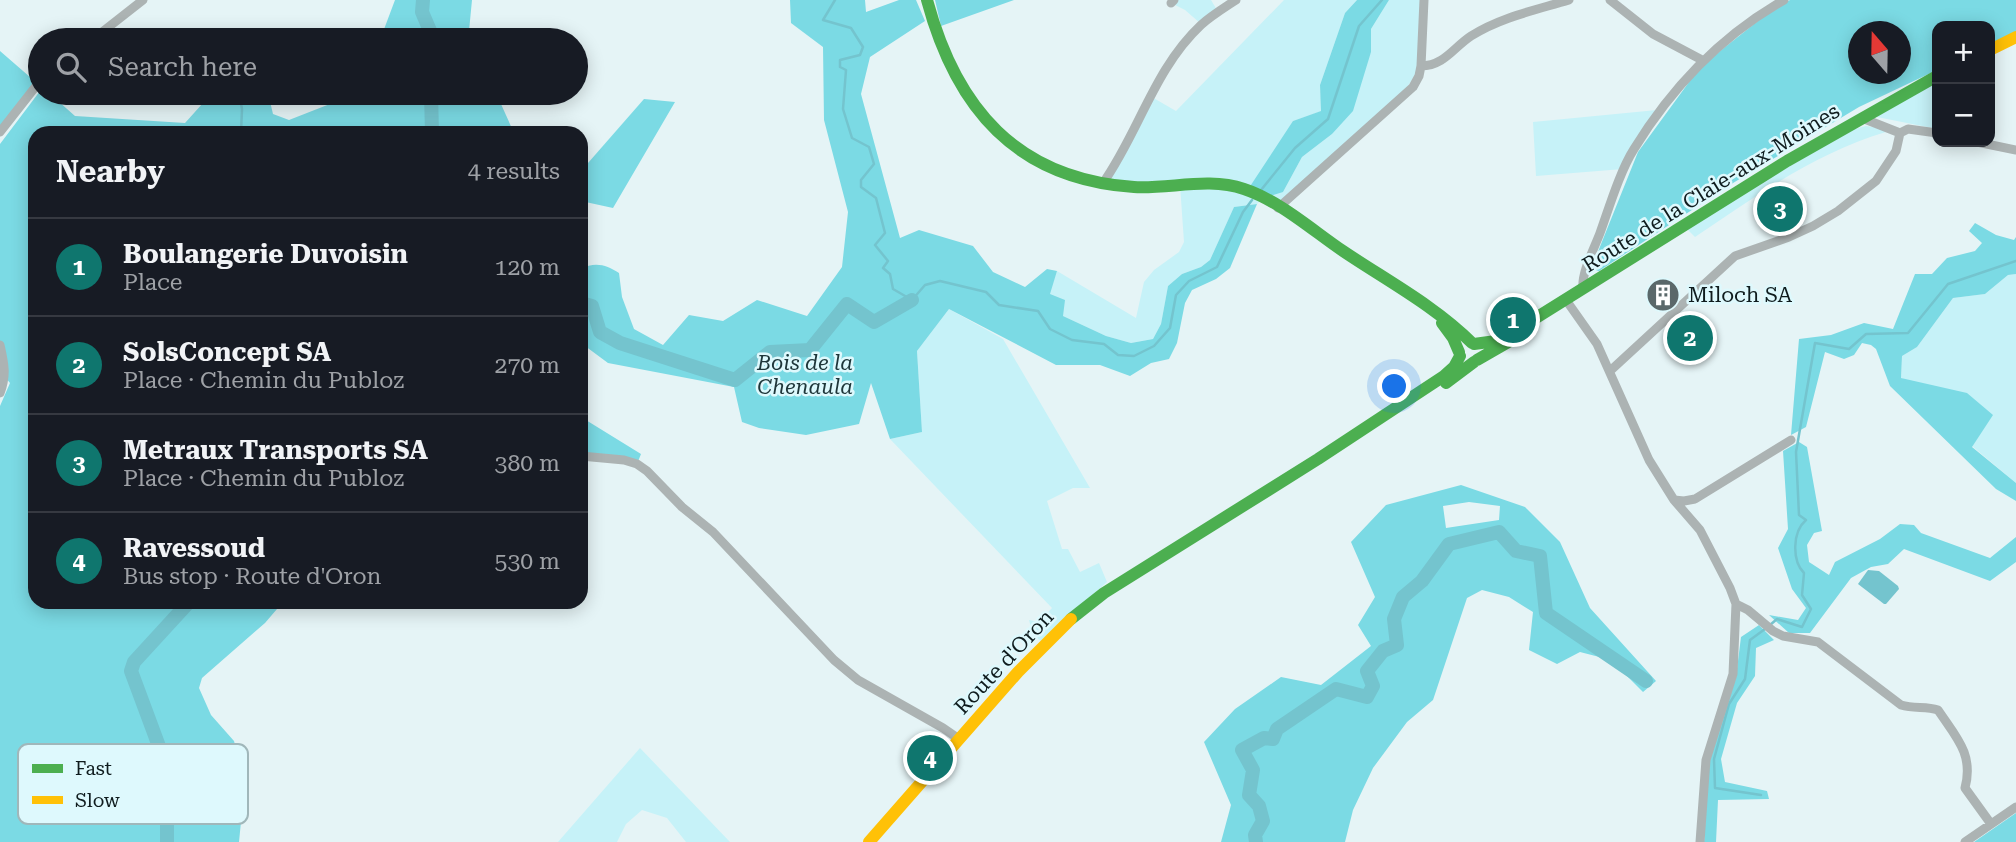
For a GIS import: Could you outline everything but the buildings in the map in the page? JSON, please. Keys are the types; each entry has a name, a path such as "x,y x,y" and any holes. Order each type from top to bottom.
{"main road":[{"path":"927,0 933,30 946,64 962,92 980,115 1005,138 1032,157 1063,172 1103,183 1135,187 1196,183 1223,185 1247,191 1278,208 1427,308 1461,332 1480,351 1476,361 1466,363 1447,329 1427,308"},
{"path":"1995,48 2016,37"},
{"name":"Route de la Claie-aux-Moines","path":"1473,344 1496,341 1543,314 1787,161 1932,79"},
{"name":"Route de la Claie-aux-Moines","path":"1318,459 1427,395 1516,337 1543,314"},
{"path":"1460,354 1464,345 1473,344"},
{"name":"Route de la Claie-aux-Moines","path":"1193,537 1451,371 1460,354"},
{"name":"Route d'Oron","path":"869,842 1064,624 1104,593 1193,537"}],"street":[{"path":"107,28 143,0"},
{"path":"1103,183 1118,161 1150,96 1177,52 1201,25 1236,0"},
{"path":"1278,208 1413,87 1421,66 1424,0"},
{"path":"1421,66 1437,64 1468,38 1491,24 1569,0"},
{"path":"1610,0 1653,34 1702,60"},
{"path":"1583,289 1592,254 1633,150 1688,74 1702,60 1766,10 1784,0"},
{"path":"0,132 28,96"},
{"path":"1862,118 1900,133 1908,130 1932,132"},
{"path":"1610,370 1735,256 1813,226 1838,211 1876,181 1896,151 1900,133"},
{"path":"1995,146 2016,150"},
{"path":"1566,300 1588,328 1610,370 1639,440 1660,481 1700,530 1736,604 1732,674 1706,760 1700,842"},
{"path":"0,345 5,364 5,379 0,393"},
{"path":"1674,500 1695,499 1791,440"},
{"path":"588,457 637,464 713,532 834,660 858,680 943,727 959,739"},
{"path":"1736,604 1783,636 1818,642 1901,705 1914,709 1938,710 1968,760 1965,788 1991,824"},
{"path":"1965,842 2016,807"}],"shaded area":[{"path":"1176,0 1211,0 1217,10 1200,23 1173,4"},
{"path":"1284,0 1357,0 1345,13 1320,85 1322,111 1293,121 1283,192 1302,157 1332,134 1371,52 1371,29 1389,0 1420,0 1418,67 1406,89 1278,208 1263,198 1257,204 1234,207 1210,260 1201,267 1182,274 1168,286 1161,324 1153,339 1131,343 1106,336 1063,316 1049,294 1057,271 1136,318 1144,282 1154,270 1179,252 1184,242 1180,185 1103,183 1150,96 1176,111"},
{"path":"1932,85 1932,128 1872,116"},
{"path":"1657,110 1623,169 1536,176 1533,122"},
{"path":"1866,126 1880,128 1886,132 1810,164 1695,237 1687,229 1847,131"},
{"path":"2016,274 2016,483 1972,446 1992,415 1901,378 1902,356 1917,347 1953,298 1985,294 2008,275"},
{"path":"949,309 1003,339 1090,488 1073,488 1047,501 1062,549 1068,549 1080,572 1099,563 1107,582 1041,641 1033,635 1029,620 1039,622 1052,608 890,439 922,432 917,351"},
{"path":"1868,570 1879,571 1898,586 1899,589 1886,604 1858,584"},
{"path":"640,748 730,842 686,842 667,818 642,810 626,824 617,842 558,842"}],"green space":[{"path":"395,0 472,0 469,28 384,28"},
{"name":"Bois de la Chenaula","path":"790,0 865,0 866,12 899,0 916,0 925,21 870,57 861,94 900,238 919,230 973,246 993,272 1025,287 1047,269 1057,271 1050,294 1065,300 1063,316 1106,336 1131,343 1153,339 1161,324 1168,286 1182,274 1201,267 1210,260 1234,207 1257,204 1230,268 1216,279 1192,290 1185,303 1177,343 1169,359 1151,363 1130,376 1100,365 1056,365 949,309 917,351 922,432 890,439 871,383 859,424 806,435 759,428 742,422 734,387 608,363 588,348 588,266 591,265 601,265 619,273 622,297 634,329 663,345 689,315 723,321 757,300 807,316 842,267 848,212 824,120 823,47 791,23"},
{"path":"935,0 1014,0 941,26"},
{"path":"1357,0 1389,0 1371,29 1371,52 1353,111 1332,134 1302,157 1283,192 1263,198 1247,191 1293,121 1321,111 1320,85 1345,13"},
{"path":"1790,0 2016,0 2016,32 1995,42 1995,21 1932,21 1932,72 1911,82 1911,21 1848,21 1848,84 1907,84 1859,107 1733,183 1599,271 1591,269 1638,152 1700,67 1768,13"},
{"path":"0,51 28,75 28,95 0,127"},
{"path":"644,99 675,102 613,208 588,203 588,163"},
{"path":"29,105 63,105 75,116 185,123 201,105 271,105 273,114 289,120 327,105 501,105 511,126 28,126 28,609 277,609 265,623 202,678 199,688 211,715 235,744 18,744 18,824 241,824 239,842 0,842 0,406 10,383 0,371 0,144"},
{"path":"1975,223 1996,235 2014,240 2016,237 2016,274 2008,275 1985,294 1953,298 1917,347 1902,356 1901,378 1967,393 1993,415 1972,447 2016,483 2016,501 1996,489 1890,386 1876,349 1871,345 1862,343 1854,355 1844,359 1825,352 1806,427 1791,435 1799,339 1831,335 1864,323 1893,329 1915,274 1932,274 1947,258 1975,251 1982,243 1969,231"},
{"path":"588,421 641,454 637,464 588,457"},
{"path":"1799,442 1807,447 1822,531 1814,533 1807,545 1809,562 1829,575 1835,562 1880,539 1900,524 1914,525 1921,533 1990,558 2016,537 2016,562 1990,581 1904,549 1888,564 1871,567 1851,578 1810,633 1789,633 1769,615 1798,620 1806,608 1792,589 1778,548 1788,529 1783,451"},
{"path":"1461,485 1525,507 1560,542 1590,608 1656,681 1643,692 1611,660 1580,652 1557,664 1529,650 1533,612 1509,597 1482,590 1467,598 1433,700 1407,722 1373,768 1353,810 1345,842 1221,842 1231,805 1204,742 1235,709 1281,677 1321,685 1371,646 1358,625 1375,597 1351,542 1386,505","holes":["1469,502 1500,506 1499,520 1446,528 1443,506"]},
{"path":"1759,625 1774,640 1756,648 1755,676 1737,703 1721,759 1725,782 1767,791 1769,799 1718,800 1716,842 1704,842 1709,762 1736,677 1741,637"},
{"path":"2016,813 2016,842 1974,842"}],"waterway":[{"path":"423,0 422,12 429,28"},
{"path":"835,0 823,20 851,28 863,47 860,55 840,60 840,67 846,70 843,109 852,138 869,147 874,164 861,180 861,187 876,198 885,233 875,245 888,261 883,268 890,274 893,289 912,300 925,285 940,281 986,292 999,305 1038,311 1050,329 1072,340 1104,344 1118,355 1134,356 1154,346 1170,328 1176,295 1189,281 1217,267 1243,212 1252,200"},
{"path":"1261,190 1295,148 1328,119 1359,26 1382,0"},
{"path":"241,105 241,126"},
{"path":"431,105 432,126"},
{"path":"1770,625 1777,619 1802,627 1811,609 1802,595 1804,573 1797,561 1795,546 1798,532 1806,520 1799,515 1796,452 1815,343 1849,349 1866,334 1908,333 1948,284 2016,261"},
{"path":"588,305 592,306 600,332 620,343 735,380 770,352 810,350 847,304 874,322 912,300"},
{"path":"1256,842 1255,835 1263,821 1259,806 1249,795 1253,770 1242,750 1264,738 1273,739 1277,729 1336,689 1367,697 1373,686 1367,671 1383,651 1397,645 1394,619 1403,597 1422,581 1449,544 1499,532 1516,551 1540,556 1546,613 1646,681"},
{"path":"158,744 131,671 134,662 183,609"},
{"path":"1761,795 1715,788 1714,759 1729,704 1745,679 1750,640 1765,629"},
{"path":"167,824 167,842"}],"traffic: fast":[{"path":"927,0 939,39 955,74 974,105 997,131 1024,153 1056,170 1092,181 1134,187 1217,184 1257,194 1283,208 1426,305 1472,343"},
{"path":"1474,344 1496,341 1515,331 1787,161 1932,79"},
{"path":"1442,323 1459,352"},
{"path":"1477,360 1510,341"},
{"path":"1071,619 1104,593 1318,459 1444,376 1454,367 1460,356"},
{"path":"1446,383 1474,362"}],"traffic: slow":[{"path":"1995,48 2016,37"},
{"path":"869,842 1018,672 1071,619"}],"place":[{"name":"Metraux Transports SA","path":"1780,209"},
{"name":"Miloch SA","path":"1663,295"},
{"name":"Boulangerie Duvoisin","path":"1513,320"},
{"name":"SolsConcept SA","path":"1690,338"},
{"name":"Ravessoud","path":"930,758"}]}
